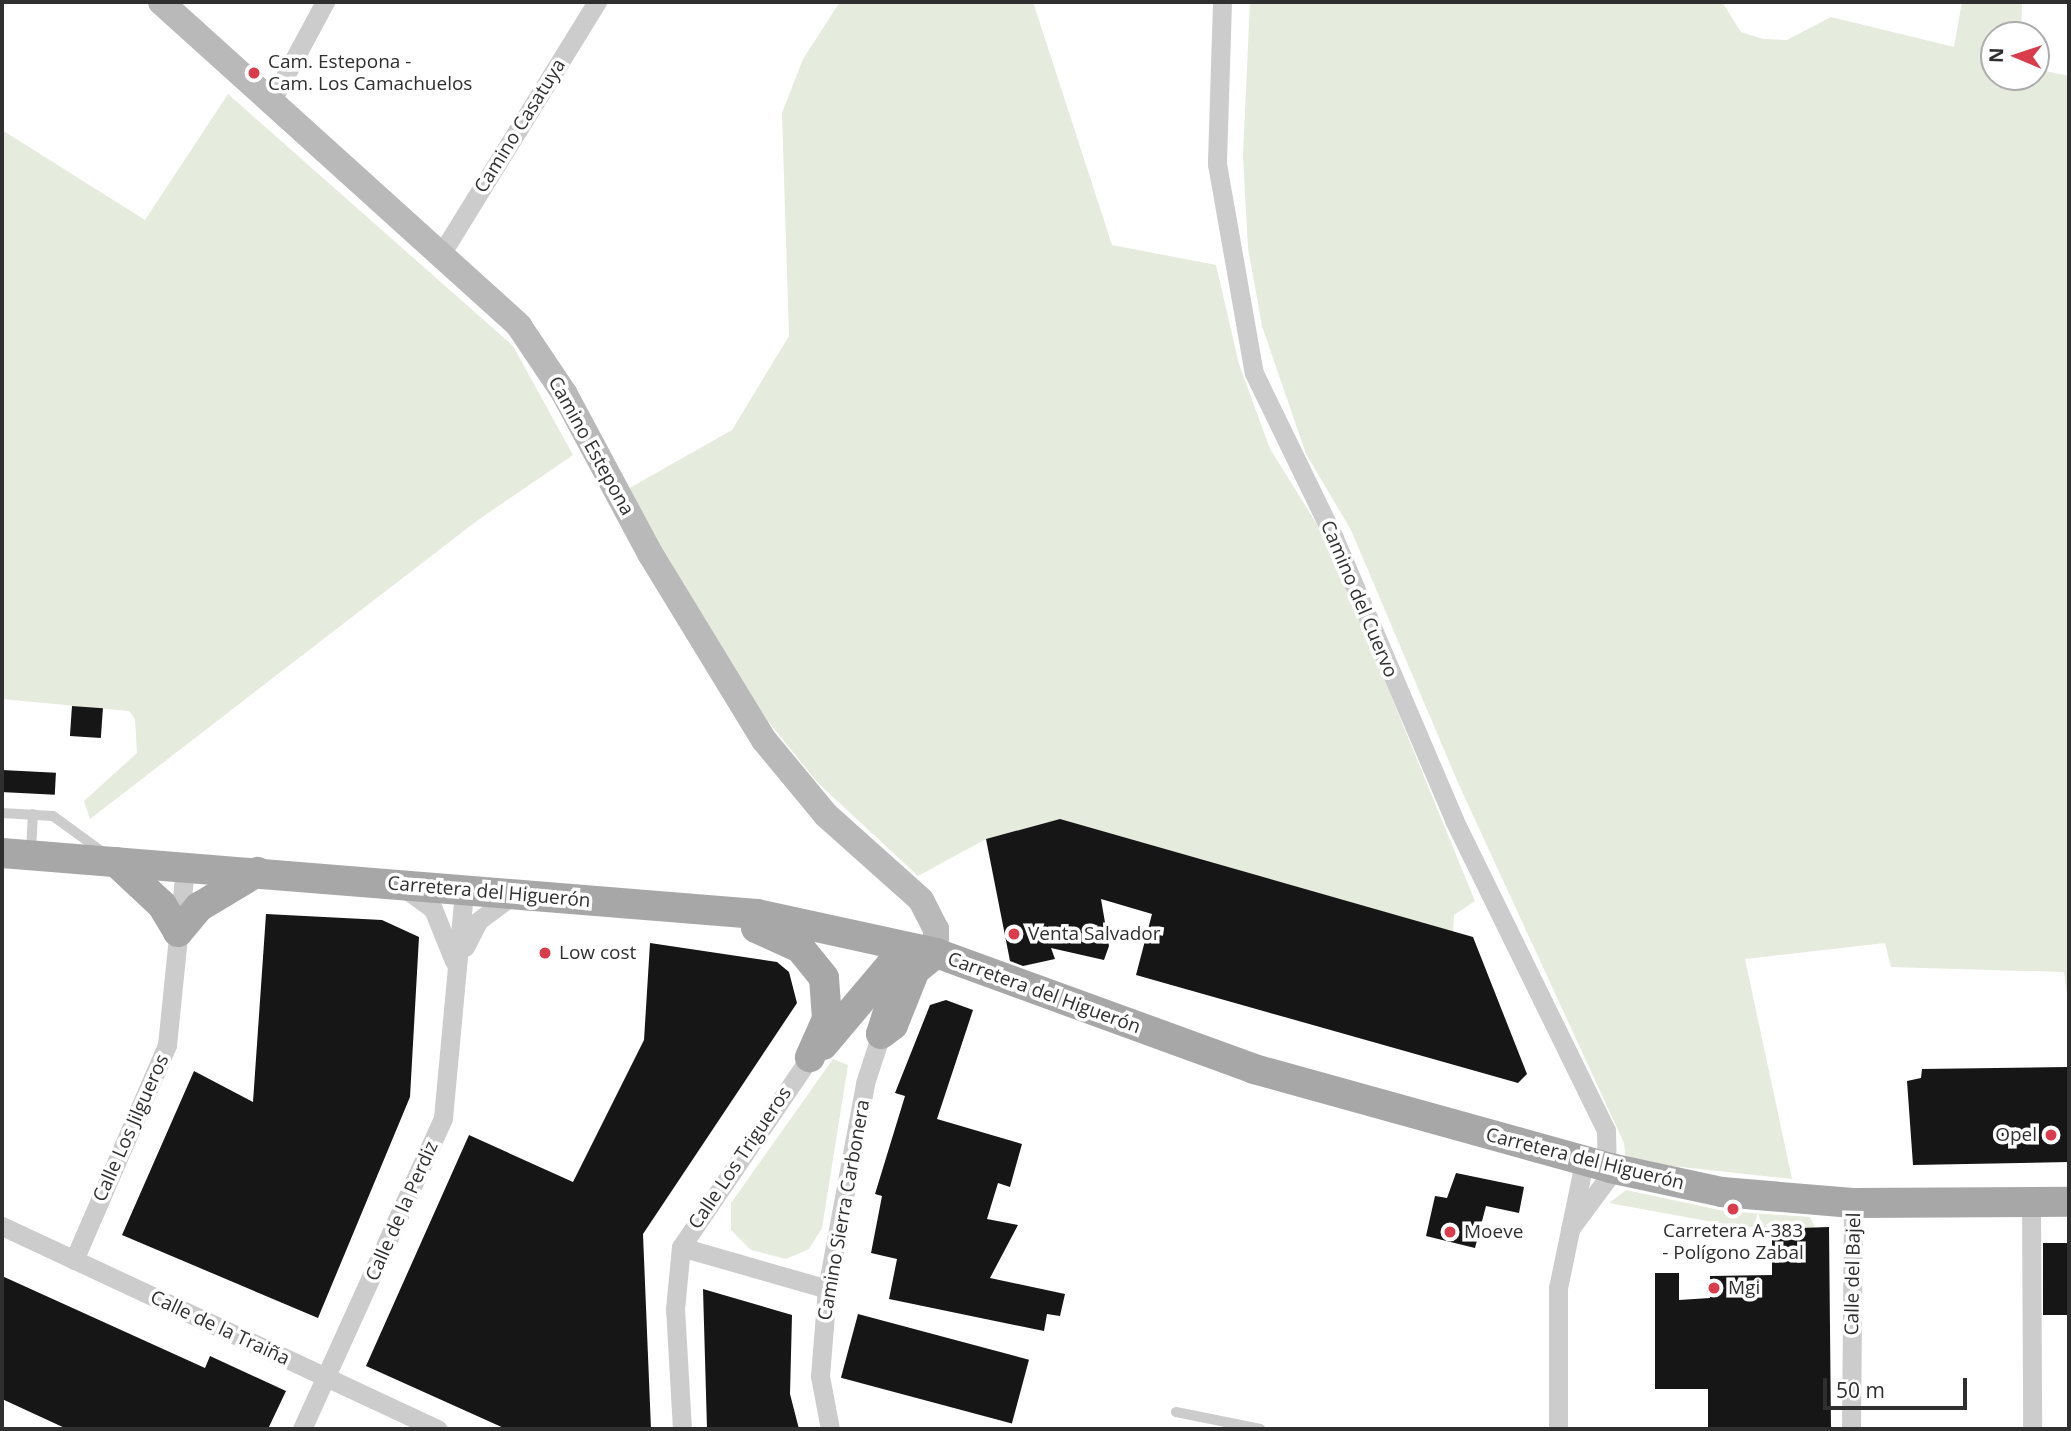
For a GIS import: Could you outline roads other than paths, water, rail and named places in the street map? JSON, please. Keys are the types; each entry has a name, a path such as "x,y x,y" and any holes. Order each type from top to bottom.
{"main road":[{"name":"Camino Estepona","path":"161,2 270,104 443,250 519,326 764,740 826,815 921,900 936,929 912,950"},
{"name":"Carretera del Higuerón","path":"16,854 757,914 912,950 1254,1069 1597,1165 1722,1192 1853,1203 2069,1202"},
{"path":"116,862 162,905 178,932 199,907 257,872"},
{"path":"681,908 750,925 811,958 824,978 828,1011 810,1057"},
{"path":"810,1057 912,950"},
{"path":"879,1039 893,1025 915,970 912,950"},
{"path":"849,1014 874,1015 879,1039"}],"street":[{"path":"270,104 325,2"},
{"name":"Camino Casatuya","path":"443,250 597,2"},
{"name":"Camino del Cuervo","path":"1222,2 1217,163 1254,373 1334,538 1454,820 1606,1130 1597,1165 1570,1229 1558,1288 1558,1429"},
{"name":"Calle Los Jilgueros","path":"74,1260 167,1045 185,867"},
{"name":"Calle de la Perdiz","path":"393,884 433,909 458,980"},
{"name":"Calle de la Perdiz","path":"302,1429 443,1118 458,980 464,890"},
{"name":"Calle de la Perdiz","path":"460,958 478,921 514,894"},
{"name":"Camino Sierra Carbonera","path":"830,1429 820,1376 827,1289 879,1039"},
{"name":"Calle Los Trigueros","path":"682,1429 676,1309 681,1247 810,1057"},
{"path":"1570,1229 1597,1165"},
{"path":"2031,1202 2032,1429"},
{"name":"Calle del Bajel","path":"1851,1429 1853,1203"},
{"name":"Calle de la Traiña","path":"2,1226 438,1429"},
{"path":"681,1247 827,1289"}],"lane":[{"path":"2,813 53,816 116,862"},
{"path":"16,854 33,814"},
{"path":"1176,1412 1260,1429"}],"place":[{"name":"Cam. Estepona - Cam. Los Camachuelos","path":"254,73"},
{"name":"Venta Salvador","path":"1014,934"},
{"name":"Low cost","path":"545,953"},
{"name":"Opel","path":"2051,1135"},
{"name":"Carretera A-383 - Polígono Zabal","path":"1733,1209"},
{"name":"Moeve","path":"1450,1232"},
{"name":"Mgi","path":"1714,1288"}]}
